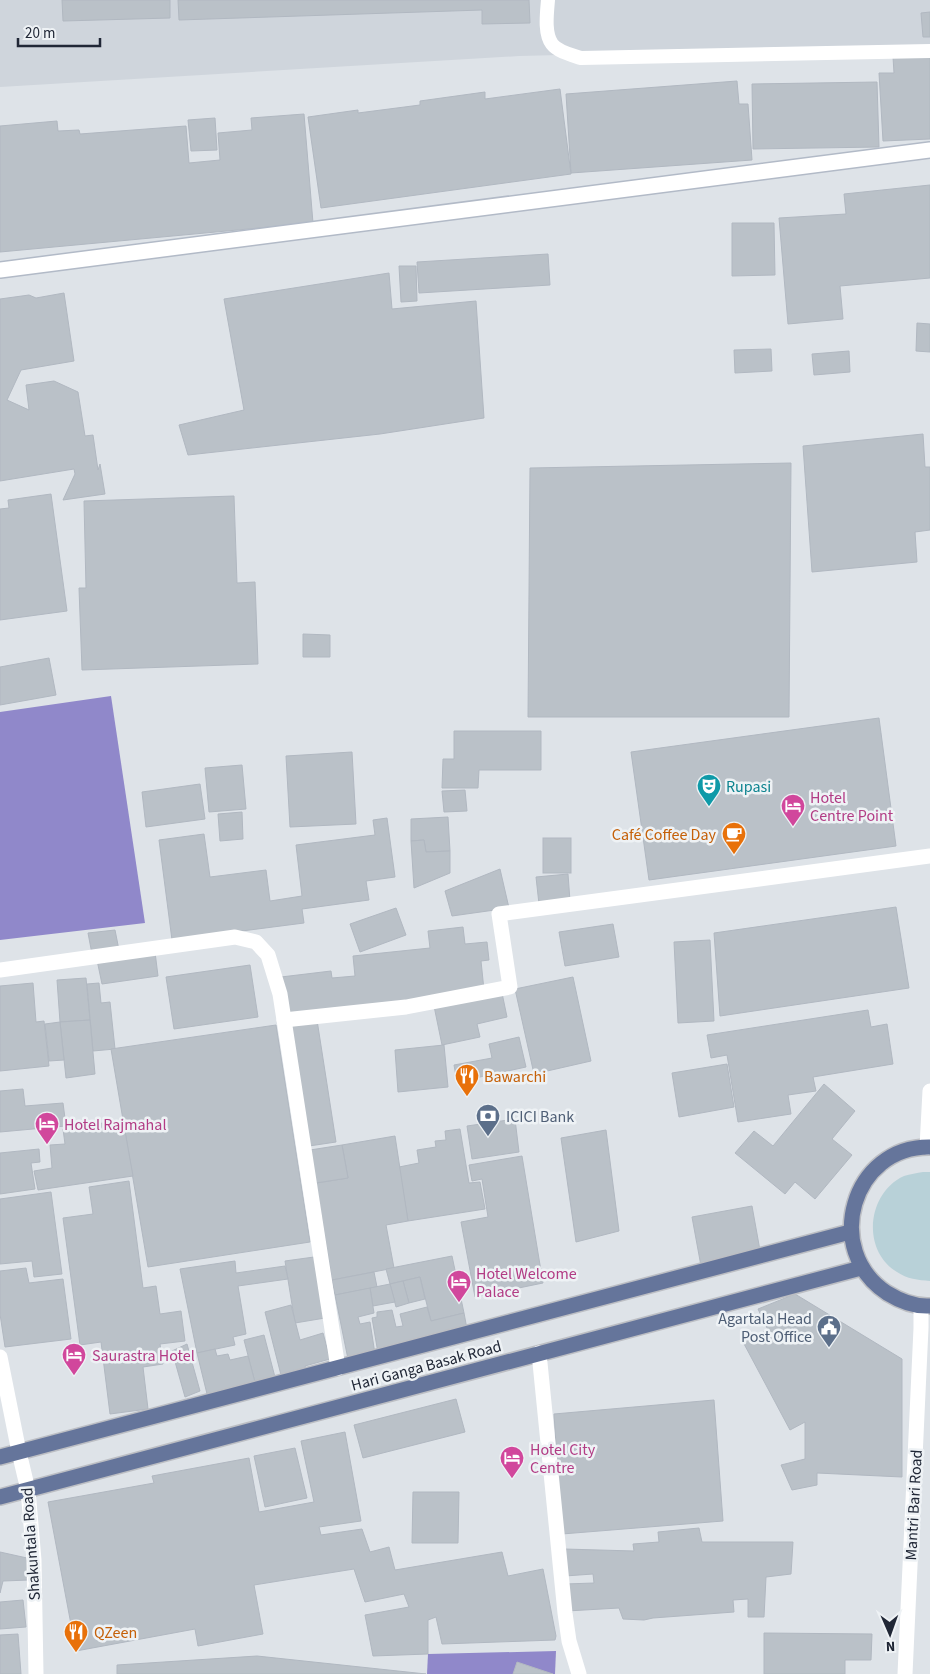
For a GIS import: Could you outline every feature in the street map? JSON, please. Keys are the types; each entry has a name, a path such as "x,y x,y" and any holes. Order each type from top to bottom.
{"main road":[{"path":"926,1306 898,1300 877,1287 862,1268 854,1251 850,1232 852,1211 859,1191 871,1174 887,1160 906,1150 929,1147"},
{"name":"Hari Ganga Basak Road","path":"0,1457 850,1232"},
{"name":"Hari Ganga Basak Road","path":"0,1497 862,1268"}],"street":[{"path":"0,270 930,150"},
{"path":"284,1020 406,1007 510,987 499,914 930,856"},
{"path":"0,970 235,937 256,942 268,955 280,994 338,1368"},
{"path":"929,1147 930,1091"},
{"name":"Mantri Bari Road","path":"905,1674 924,1412 926,1306"},
{"path":"539,1353 565,1613 569,1642 579,1674"},
{"name":"Shakuntala Road","path":"0,1357 28,1490 34,1560 36,1674"}],"lane":[{"path":"548,0 548,30 552,44 565,53 581,58 930,52"}],"shaded area":[{"path":"0,0 930,0 930,46 519,56 0,87"},
{"path":"111,696 145,923 0,940 0,712"},
{"path":"930,1172 930,1281 909,1278 897,1272 885,1262 878,1250 873,1222 876,1208 882,1195 892,1184 904,1176"},
{"path":"556,1651 555,1674 427,1674 428,1654"}],"building":[{"path":"62,0 170,0 170,18 63,21"},
{"path":"178,0 529,0 530,23 482,24 482,10 179,20"},
{"path":"930,12 930,37 923,37 921,13"},
{"path":"930,55 930,139 883,141 879,73 894,73 893,57"},
{"path":"737,81 739,104 748,104 752,160 571,173 566,94"},
{"path":"877,82 879,147 753,149 752,84"},
{"path":"560,89 571,174 321,208 308,117 358,110 358,113 420,105 420,101 485,92 485,99"},
{"path":"304,114 313,223 0,252 0,126 57,121 58,131 79,130 80,134 186,126 189,163 220,160 218,133 252,130 251,118"},
{"path":"215,118 217,150 191,151 188,120"},
{"path":"930,185 930,278 840,286 843,319 788,324 779,218 846,214 844,194"},
{"path":"732,223 774,223 775,275 732,276"},
{"path":"548,254 550,285 419,293 417,262"},
{"path":"399,266 416,266 417,301 401,302"},
{"path":"389,273 392,309 476,301 484,418 380,434 188,455 179,425 244,410 224,299"},
{"path":"64,293 74,361 21,370 7,400 29,410 26,385 54,381 78,392 85,436 93,435 98,470 100,464 105,494 63,500 75,474 74,469 0,481 0,299 29,295 36,298"},
{"path":"917,323 930,324 930,352 916,351"},
{"path":"771,349 772,371 735,373 734,350"},
{"path":"849,351 850,372 814,375 812,354"},
{"path":"923,434 925,467 930,467 930,530 915,532 917,562 812,572 803,446"},
{"path":"791,463 789,717 528,717 530,468"},
{"path":"51,494 67,611 0,620 0,509 9,508 8,500"},
{"path":"234,496 237,583 255,582 258,664 82,670 79,588 86,588 84,501"},
{"path":"303,634 330,635 330,657 303,657"},
{"path":"49,658 56,695 0,705 0,667"},
{"path":"879,718 896,846 649,880 631,752"},
{"path":"454,731 541,731 541,770 479,770 478,788 442,788 443,759 454,759"},
{"path":"352,752 356,824 290,827 286,756"},
{"path":"242,765 246,809 209,812 205,768"},
{"path":"200,784 205,819 146,827 142,792"},
{"path":"465,790 467,811 444,812 442,791"},
{"path":"242,812 243,839 220,841 218,814"},
{"path":"448,817 450,851 426,852 424,840 411,841 411,819"},
{"path":"387,818 395,877 366,881 369,900 302,909 304,923 172,940 159,840 204,834 210,877 266,870 270,901 302,896 296,845 375,835 373,820"},
{"path":"543,838 571,838 571,873 543,873"},
{"path":"424,840 426,852 450,851 450,873 414,888 411,841"},
{"path":"500,869 509,908 452,916 445,891"},
{"path":"568,874 570,901 539,904 536,877"},
{"path":"896,907 909,988 720,1016 714,933"},
{"path":"396,908 406,935 360,952 350,924"},
{"path":"613,924 619,957 565,966 559,932"},
{"path":"463,927 465,944 487,942 489,960 481,961 484,990 285,1016 281,977 331,971 332,978 355,976 353,956 430,948 428,931"},
{"path":"115,930 119,950 92,954 88,933"},
{"path":"710,940 714,1021 678,1023 674,942"},
{"path":"155,952 158,976 102,984 97,960"},
{"path":"250,965 258,1017 174,1029 166,977"},
{"path":"573,977 591,1061 534,1074 515,989"},
{"path":"86,978 90,1020 60,1022 57,980"},
{"path":"33,983 36,1022 44,1021 49,1066 0,1071 0,986"},
{"path":"99,983 101,1003 110,1002 115,1049 93,1051 87,984"},
{"path":"502,993 507,1017 477,1024 480,1037 442,1045 434,1006"},
{"path":"868,1010 871,1027 887,1024 893,1064 813,1077 816,1091 788,1095 791,1114 738,1122 727,1055 711,1058 707,1035"},
{"path":"90,1020 95,1074 66,1078 60,1022"},
{"path":"317,1020 336,1142 309,1146 290,1025"},
{"path":"60,1022 64,1060 49,1061 45,1024"},
{"path":"276,1025 310,1242 148,1267 111,1049"},
{"path":"519,1037 526,1067 457,1082 454,1065 492,1058 489,1044"},
{"path":"444,1045 448,1087 398,1092 395,1050"},
{"path":"727,1064 734,1107 679,1117 672,1073"},
{"path":"824,1084 855,1111 832,1139 852,1155 815,1199 795,1182 785,1194 735,1153 754,1131 773,1146"},
{"path":"23,1089 25,1106 63,1103 66,1126 0,1132 0,1091"},
{"path":"515,1119 519,1152 472,1159 467,1126"},
{"path":"123,1120 133,1176 38,1190 34,1171 52,1168 50,1145 65,1144 63,1129"},
{"path":"460,1129 469,1183 480,1182 485,1209 408,1221 399,1167 419,1163 417,1150 436,1147 435,1141 446,1140 445,1131"},
{"path":"606,1130 619,1231 576,1242 561,1138"},
{"path":"395,1136 408,1221 386,1225 394,1268 332,1280 316,1183 348,1178 342,1145"},
{"path":"342,1145 348,1178 316,1183 310,1150"},
{"path":"39,1149 40,1162 31,1163 35,1189 0,1194 0,1153"},
{"path":"522,1156 543,1283 475,1297 461,1222 488,1217 482,1179 472,1181 469,1165"},
{"path":"129,1181 143,1288 156,1286 160,1314 181,1311 185,1341 160,1344 163,1364 143,1367 148,1409 110,1414 101,1342 80,1345 63,1218 93,1214 89,1187"},
{"path":"51,1192 62,1274 34,1277 32,1261 0,1264 0,1199"},
{"path":"752,1206 761,1256 701,1266 692,1217"},
{"path":"452,1256 464,1313 431,1321 420,1277 390,1284 386,1269"},
{"path":"314,1257 325,1318 295,1323 285,1261"},
{"path":"235,1261 236,1273 285,1266 288,1279 238,1286 246,1334 233,1337 235,1345 197,1353 180,1269"},
{"path":"26,1268 29,1283 63,1279 71,1339 5,1347 0,1314 0,1271"},
{"path":"374,1272 377,1287 335,1295 332,1280"},
{"path":"420,1277 425,1299 409,1303 403,1281"},
{"path":"403,1281 409,1303 396,1307 390,1284"},
{"path":"390,1284 395,1302 373,1306 370,1288"},
{"path":"370,1288 374,1313 358,1317 360,1324 370,1322 375,1354 348,1359 335,1295"},
{"path":"795,1294 902,1359 902,1477 817,1473 817,1485 792,1490 781,1465 805,1459 805,1422 790,1430 743,1342 768,1330 758,1309"},
{"path":"291,1305 300,1340 323,1333 330,1359 305,1366 308,1373 282,1379 265,1312"},
{"path":"427,1307 431,1321 464,1313 467,1329 378,1353 372,1318 377,1317 377,1312 392,1310 396,1327 403,1326 400,1314"},
{"path":"264,1335 276,1381 256,1386 244,1340"},
{"path":"187,1344 200,1391 185,1397 172,1351"},
{"path":"215,1349 217,1356 228,1354 230,1360 248,1356 256,1386 208,1398 197,1353"},
{"path":"456,1399 465,1432 363,1458 354,1425"},
{"path":"714,1400 723,1521 562,1534 554,1414"},
{"path":"345,1432 361,1521 319,1527 321,1535 362,1529 370,1552 389,1547 395,1570 502,1552 508,1576 543,1569 556,1636 555,1640 442,1644 436,1617 428,1620 428,1654 373,1656 365,1615 409,1607 404,1594 365,1602 354,1569 254,1585 263,1634 198,1646 195,1629 76,1651 48,1502 154,1483 152,1476 249,1458 259,1512 314,1502 301,1441"},
{"path":"295,1448 307,1498 265,1507 254,1456"},
{"path":"413,1492 459,1492 458,1543 412,1543"},
{"path":"699,1528 702,1542 793,1542 791,1574 766,1577 764,1617 748,1617 748,1599 733,1600 734,1612 644,1620 623,1619 619,1608 567,1611 565,1584 594,1583 593,1574 565,1576 564,1549 634,1551 633,1544 659,1542 658,1532"},
{"path":"0,1552 27,1558 29,1580 3,1581 0,1593"},
{"path":"23,1600 26,1627 0,1629 0,1602"},
{"path":"764,1633 872,1634 871,1660 845,1660 845,1674 764,1674"},
{"path":"18,1634 21,1674 0,1674 0,1635"},
{"path":"257,1656 426,1674 117,1674 117,1665"},
{"path":"517,1662 553,1674 513,1674"}],"place":[{"name":"Rupasi","path":"709,807"},
{"name":"Hotel Centre Point","path":"793,827"},
{"name":"Café Coffee Day","path":"734,855"},
{"name":"Bawarchi","path":"467,1097"},
{"name":"ICICI Bank","path":"488,1137"},
{"name":"Hotel Rajmahal","path":"47,1145"},
{"name":"Hotel Welcome Palace","path":"459,1303"},
{"name":"Agartala Head Post Office","path":"829,1348"},
{"name":"Saurastra Hotel","path":"74,1376"},
{"name":"Hotel City Centre","path":"512,1479"},
{"name":"QZeen","path":"76,1653"}]}
